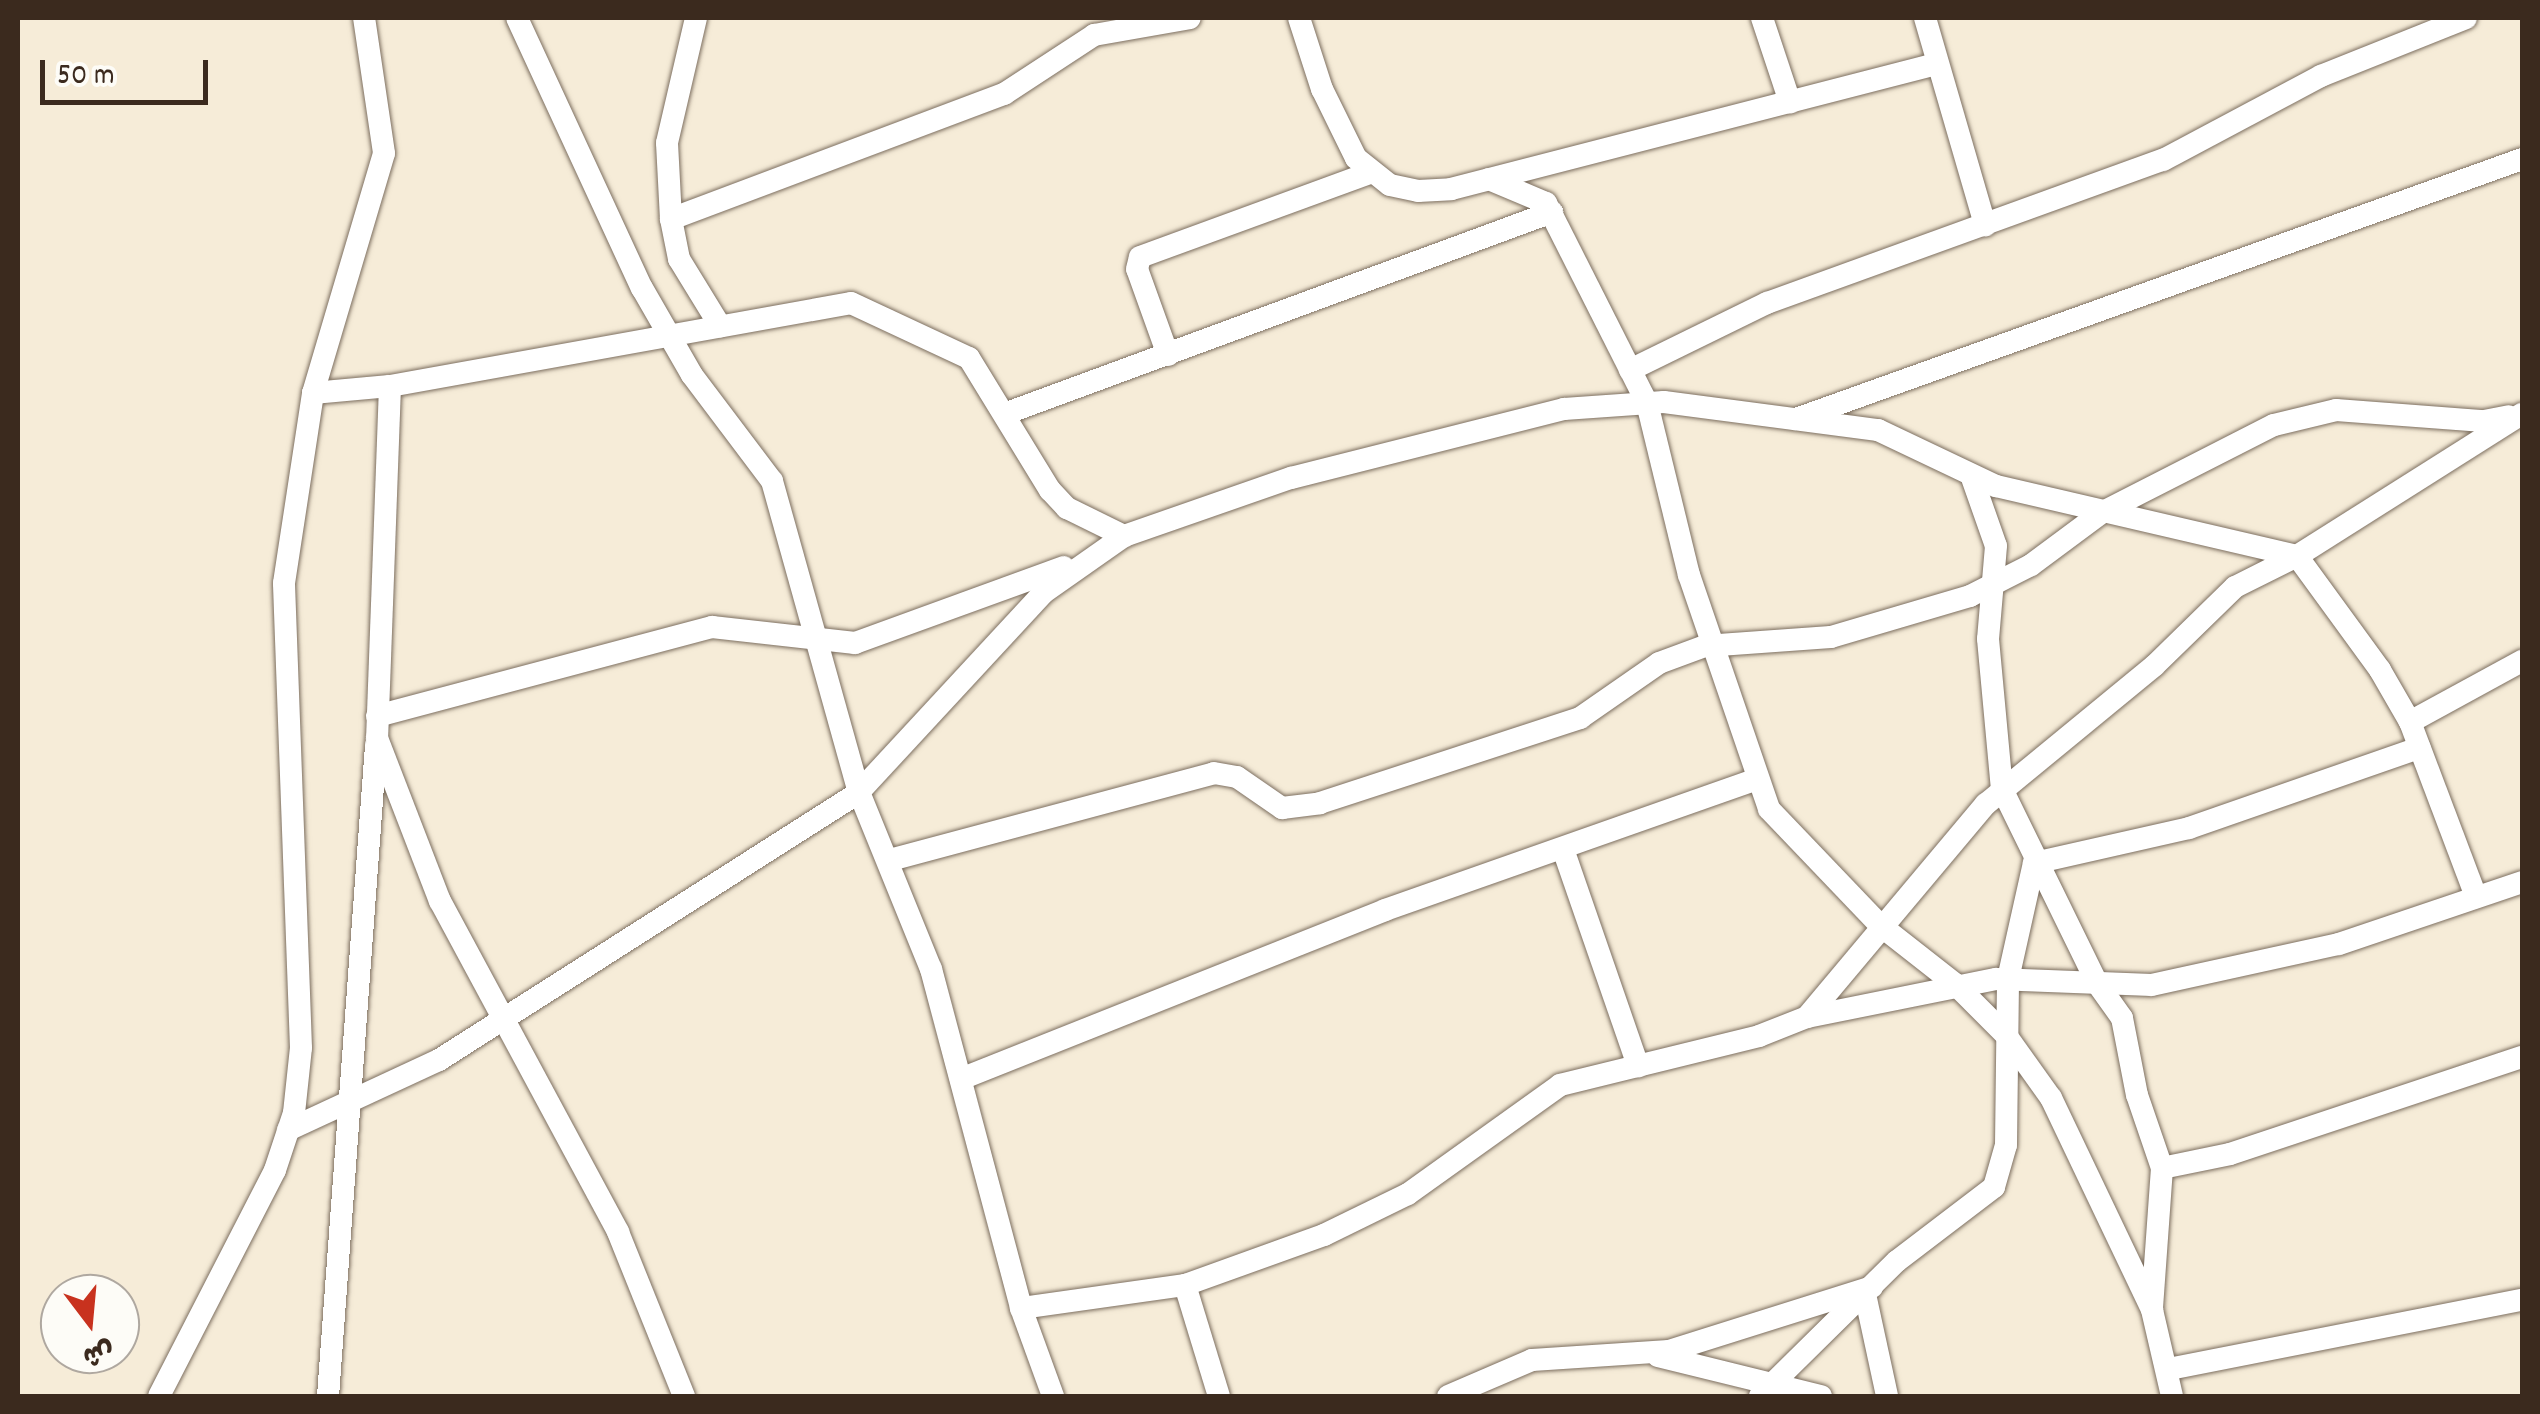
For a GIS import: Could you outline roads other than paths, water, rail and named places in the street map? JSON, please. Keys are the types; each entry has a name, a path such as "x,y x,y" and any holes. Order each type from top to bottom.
{"street":[{"path":"159,1396 276,1170 288,1130 301,1048 284,583 313,394 384,154 364,18"},
{"path":"517,18 670,336 772,481 859,792 890,860 931,969 1020,1308 1052,1396"},
{"path":"696,18 667,143 672,219 679,259 720,326"},
{"path":"672,219 1004,94 1094,35 1190,18"},
{"path":"1300,18 1322,90 1369,173 1418,191 1489,180 1936,64"},
{"path":"1762,18 1790,102"},
{"path":"1925,18 1985,225"},
{"path":"1630,370 1766,303 2163,160 2321,76 2466,18"},
{"path":"1794,420 2522,159"},
{"path":"1168,355 1138,269 1140,257 1369,173"},
{"path":"1489,180 1523,188 1552,212 1647,403 1712,645 1756,779 1780,828 1881,926 1955,984 2006,1035 2066,1122 2152,1310 2169,1368 2172,1396"},
{"path":"1007,412 1552,212"},
{"path":"313,394 390,386 832,304 866,307 969,358 1067,508 1124,536"},
{"path":"328,1396 377,727 390,386"},
{"path":"377,727 712,627 817,643 883,636 1082,561 1124,536 1291,478 1508,420 1647,403 1794,420 1902,438 1971,476 2101,513 2297,556 2410,722 2476,897"},
{"path":"890,860 1214,772 1237,777 1282,808 1320,802 1580,718 1658,663 1712,645 1831,637 1994,586 2101,513 2303,416 2336,410 2484,421 2522,414"},
{"path":"1807,1017 2002,789 2154,666 2235,587 2297,556 2522,414"},
{"path":"1971,476 1994,534 1989,666 2002,789 2034,863 2097,983 2122,1018 2137,1095 2162,1168 2152,1310"},
{"path":"288,1130 439,1060 859,792 1029,608 1082,561"},
{"path":"2410,722 2522,661"},
{"path":"377,727 440,901 618,1232 684,1396"},
{"path":"2034,863 2190,828 2420,748"},
{"path":"961,1079 1264,956 1756,779"},
{"path":"1563,849 1638,1066"},
{"path":"1767,1391 1869,1290 1994,1187 2006,1145 2008,979 2034,863"},
{"path":"1020,1308 1185,1285 1370,1217 1560,1084 1759,1036 1807,1017 1955,984 2008,979 2152,984 2288,957 2522,882"},
{"path":"2162,1168 2230,1154 2522,1057"},
{"path":"1185,1285 1220,1396"},
{"path":"1448,1396 1532,1360 1650,1354 1869,1290"},
{"path":"1869,1290 1887,1396"},
{"path":"2169,1368 2522,1300"},
{"path":"1650,1354 1767,1391 1821,1396"}]}
